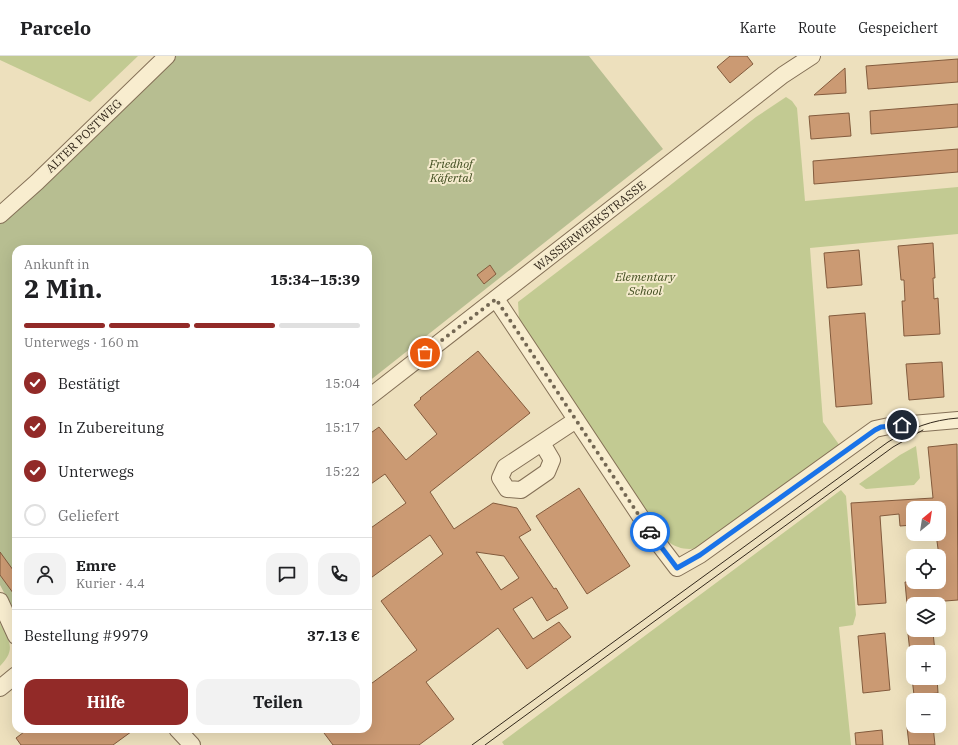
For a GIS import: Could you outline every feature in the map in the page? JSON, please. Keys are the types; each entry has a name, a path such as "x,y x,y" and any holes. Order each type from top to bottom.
{"street":[{"name":"ALTER POSTWEG","path":"0,215 168,56"},
{"name":"WASSERWERKSTRASSE","path":"372,395 783,75 812,56"},
{"path":"496,299 658,543 677,568 700,555 875,430 889,426 958,420"},
{"path":"542,443 576,420"},
{"path":"0,601 12,627"},
{"path":"0,688 12,678"},
{"path":"174,733 187,744"},
{"path":"180,733 187,744"}],"green space":[{"path":"0,56 138,56 90,102 0,60"},
{"name":"Friedhof Käfertal","path":"174,56 589,56 663,149 372,379 372,245 12,245 12,608 0,585 0,221"},
{"name":"Elementary School","path":"786,97 792,101 797,108 805,201 958,187 958,234 810,248 823,422 840,446 700,548 682,548 667,541 519,320 518,302 668,187 756,117"},
{"path":"916,446 920,478 914,485 866,489 859,484 900,455"},
{"path":"841,490 846,496 856,615 853,625 839,627 851,745 504,745 502,742"},
{"path":"0,623 10,645 10,650 0,666"}],"building":[{"path":"730,56 747,56 753,64 730,83 717,67"},
{"path":"958,59 958,82 868,89 866,66"},
{"path":"845,68 846,93 814,95"},
{"path":"958,104 958,127 871,134 870,111"},
{"path":"849,113 851,136 811,139 809,116"},
{"path":"958,149 958,172 814,184 813,161"},
{"path":"933,243 935,278 933,278 934,299 938,298 940,334 904,336 902,301 905,301 904,280 901,280 898,246"},
{"path":"859,250 862,285 827,288 824,253"},
{"path":"490,265 496,274 484,284 477,275"},
{"path":"865,313 872,404 836,407 829,316"},
{"path":"478,351 530,413 430,492 454,529 493,503 517,508 531,530 519,537 554,589 556,588 568,608 547,621 532,597 513,609 533,639 559,622 571,637 527,669 498,628 426,682 454,719 419,745 333,745 324,733 372,733 372,683 417,650 381,601 443,554 430,535 372,577 372,527 406,503 385,474 372,483 372,432 379,427 406,460 437,434 414,405 421,399 420,398","holes":["476,552 504,556 519,578 501,590"]},
{"path":"942,362 944,397 909,400 906,364"},
{"path":"957,444 958,600 946,601 946,597 906,597 905,582 906,589 946,589 946,549 938,549 937,541 946,541 946,501 906,501 906,526 900,526 899,514 880,516 886,603 858,605 851,503 933,498 928,447"},
{"path":"579,488 630,566 587,594 536,516"},
{"path":"0,552 12,568 12,592 0,575"},
{"path":"885,633 890,690 863,693 858,636"},
{"path":"908,637 934,637 934,645 909,645"},
{"path":"913,685 937,685 938,693 914,693"},
{"path":"882,730 883,745 856,745 855,733"},
{"path":"23,733 130,733 113,745 21,745 16,738"},
{"path":"908,733 934,733 935,745 909,745"}],"tram line":[{"path":"472,745 888,442 930,423 958,418"},
{"path":"485,745 893,447 923,430"}],"way so far":[{"path":"425,353 496,299 650,532"}],"route":[{"path":"650,532 677,568 700,555 875,430 881,427 902,425"}]}
